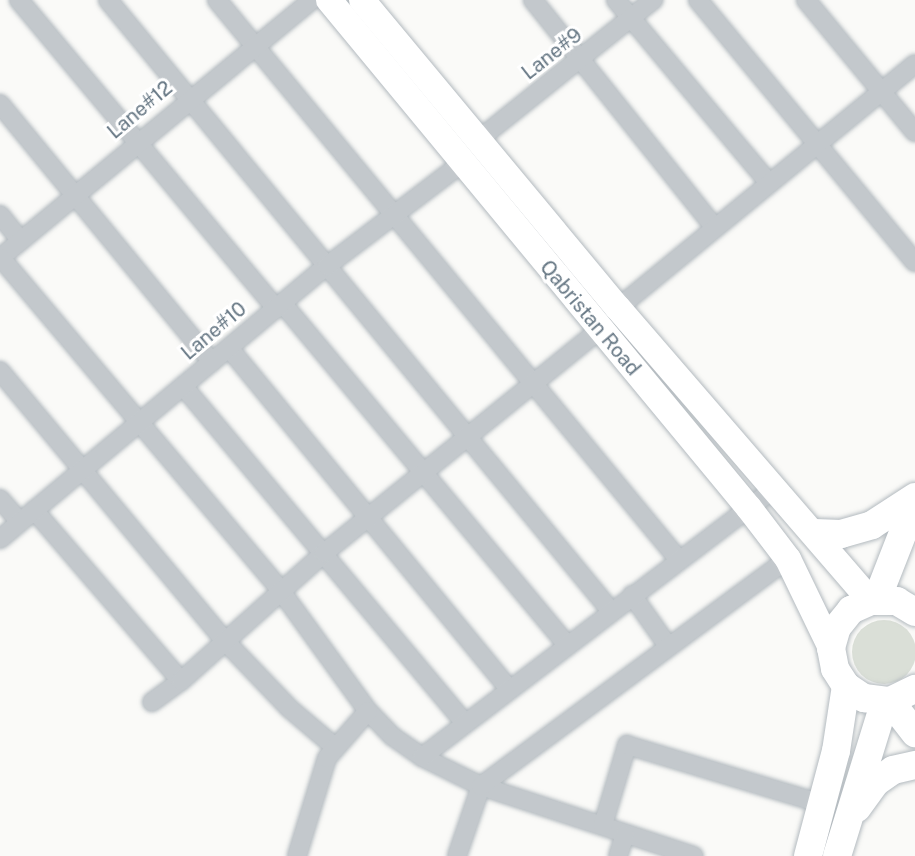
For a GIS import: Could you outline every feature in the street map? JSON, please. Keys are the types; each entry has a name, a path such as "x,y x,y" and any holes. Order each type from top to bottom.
{"main road":[{"path":"815,533 841,534 872,525 915,497"},
{"path":"874,600 915,502"},
{"path":"913,603 874,600 851,610 837,627 831,648 834,669 846,686 864,698 888,701 915,689"},
{"path":"808,856 824,804 846,686"},
{"path":"888,701 915,733"},
{"path":"837,856 888,701"},
{"path":"846,828 876,782 893,770 915,765"}],"street":[{"path":"19,0 137,142 567,645"},
{"path":"108,0 611,610"},
{"path":"217,0 395,214 531,385 679,560"},
{"name":"Lane#12","path":"0,258 189,98 312,0"},
{"name":"Qabristan Road","path":"329,0 371,29 477,141 772,490 815,533 874,600"},
{"name":"Qabristan Road","path":"362,0 371,29 462,163 749,508 788,559 831,648"},
{"path":"533,0 714,227"},
{"path":"616,0 769,183"},
{"name":"Lane#9","path":"477,141 653,0"},
{"path":"698,0 915,262"},
{"path":"806,0 915,132"},
{"path":"618,308 915,64"},
{"path":"0,104 212,362"},
{"name":"Lane#10","path":"0,539 327,266 462,163"},
{"path":"0,215 21,241"},
{"path":"0,258 141,421 281,591 368,711 393,736 422,757 481,786 694,856"},
{"path":"152,702 181,681 324,553 599,330"},
{"path":"229,348 367,519 509,689"},
{"path":"0,371 226,642 290,708 335,747"},
{"path":"183,386 465,723"},
{"path":"422,757 611,610 772,490"},
{"path":"0,499 20,522"},
{"path":"34,510 181,681"},
{"path":"457,856 481,786 788,559"},
{"path":"632,595 668,646"},
{"path":"297,856 327,758 368,711"},
{"path":"603,825 627,744 824,804"},
{"path":"618,856 625,835"}],"shaded area":[{"path":"884,620 902,626 910,634 916,652 910,670 902,678 884,684 866,678 858,670 852,652 858,634 866,626"}]}
